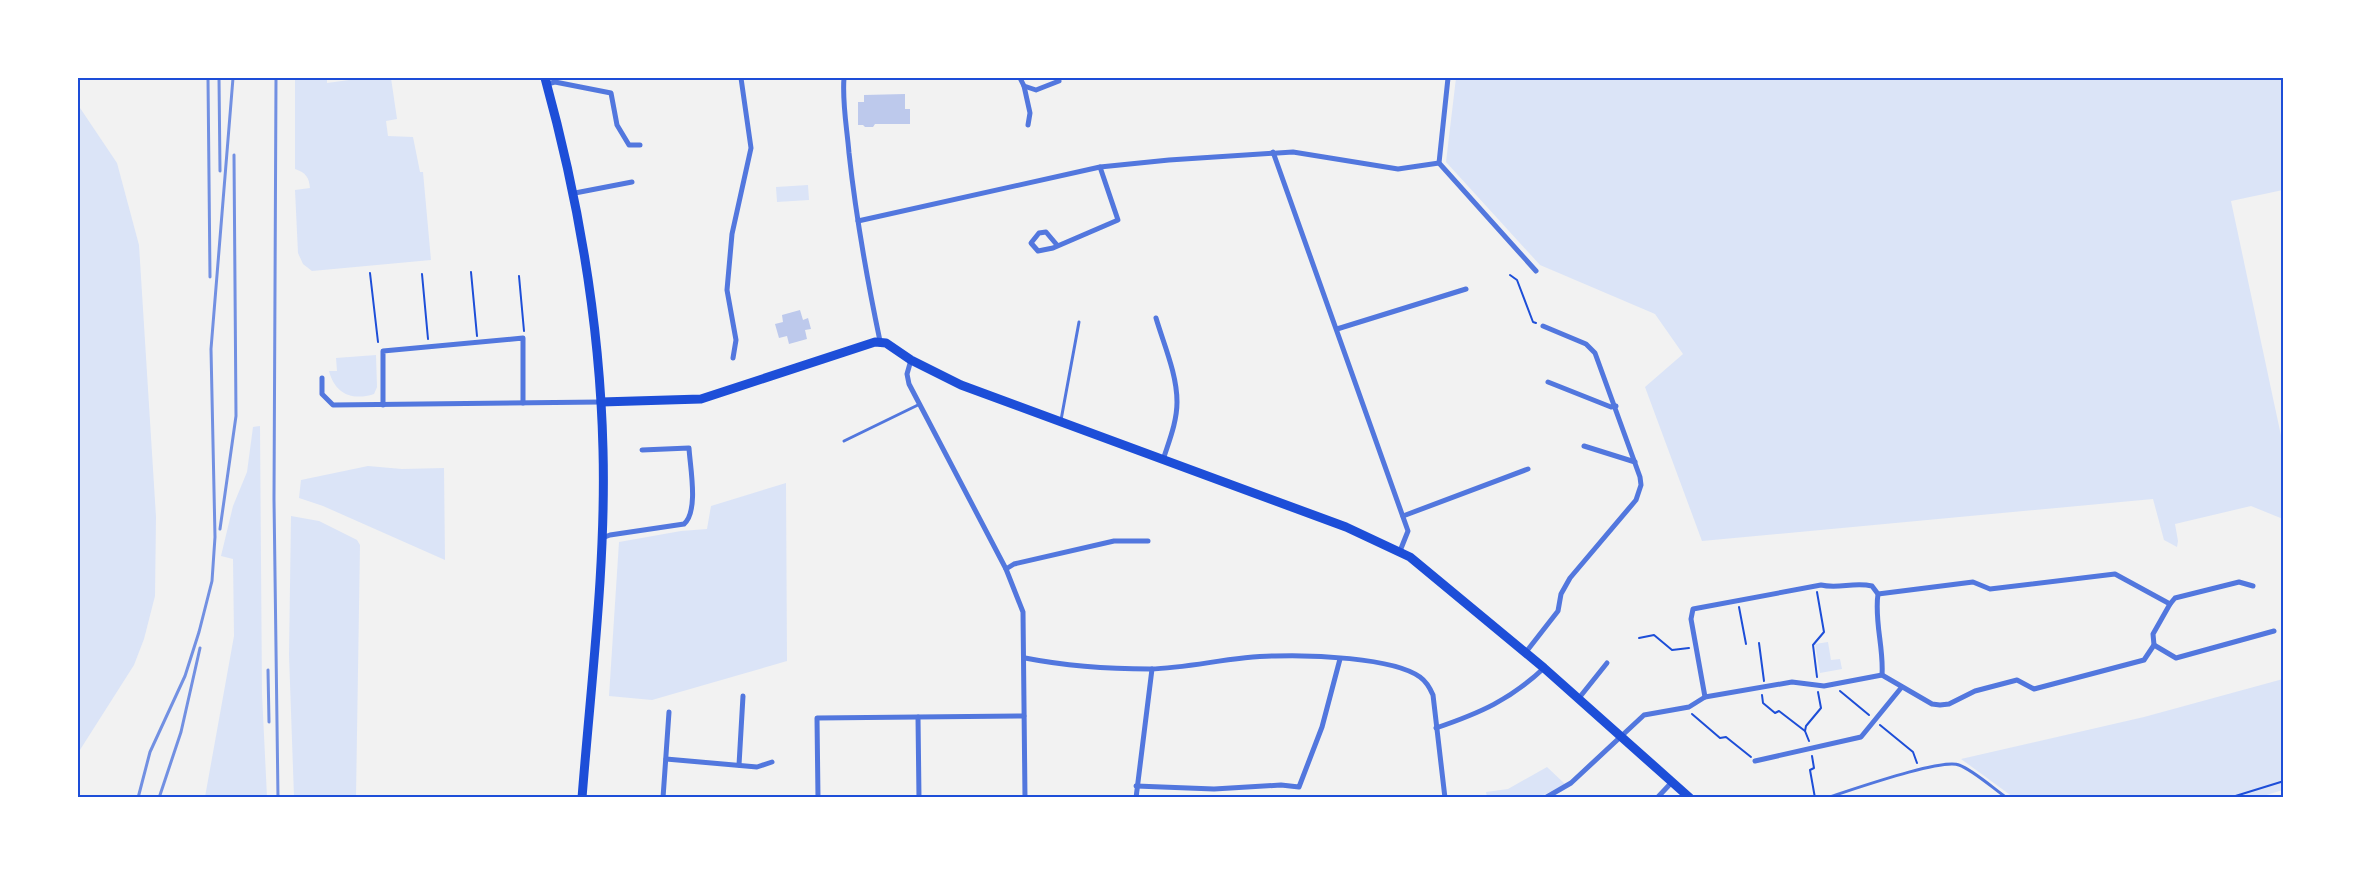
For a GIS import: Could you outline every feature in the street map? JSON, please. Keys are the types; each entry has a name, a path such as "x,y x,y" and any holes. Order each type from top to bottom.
{"main road":[{"path":"546,81 575,193 591,286 601,402 602,538 582,798"},
{"path":"601,402 700,399 880,341 961,385 1346,527 1400,552 1426,569 1526,652 1690,798"}],"street":[{"path":"733,358 736,340 727,290 731,242 751,148 741,78"},
{"path":"844,78 847,129 858,221 868,290 880,341"},
{"path":"1020,78 1024,86 1030,113 1028,125"},
{"path":"1448,78 1439,163 1536,271"},
{"path":"546,81 610,93 617,125 629,144 640,145"},
{"path":"1024,86 1036,90 1059,81"},
{"path":"858,221 1100,167 1273,152 1293,152 1398,169 1439,163"},
{"path":"1273,152 1408,531 1400,552"},
{"path":"1057,245 1046,232 1039,234 1031,243 1038,252 1053,248 1118,220 1100,167"},
{"path":"575,193 632,182"},
{"path":"1337,330 1466,289"},
{"path":"1156,318 1176,387 1177,403 1175,420 1164,460"},
{"path":"1526,652 1558,611 1561,594 1570,578 1636,500 1641,485 1616,406 1595,353 1586,344 1544,326"},
{"path":"383,404 383,351 523,338 523,403"},
{"path":"912,360 907,374 920,404 1006,569 1023,612 1026,798"},
{"path":"322,378 322,394 333,405 601,402"},
{"path":"1548,382 1611,407 1616,406"},
{"path":"1584,446 1635,462"},
{"path":"602,538 610,535 684,524 689,520 692,508 689,448 642,450"},
{"path":"1403,516 1528,469"},
{"path":"1006,569 1014,564 1114,541 1148,540"},
{"path":"1878,594 1973,582 1990,589 2115,574 2170,604"},
{"path":"1546,798 1571,783 1644,715 1688,707 1705,697 1763,687 1800,681 1817,686 1882,675 1932,704 1949,704 1975,691 2018,680 2034,688 2144,660 2154,644 2153,634 2175,598 2238,582 2253,586"},
{"path":"1705,697 1691,619 1693,609 1816,586 1832,587 1858,583 1872,586 1878,594 1876,607 1880,632 1882,675"},
{"path":"2154,644 2176,658 2274,631"},
{"path":"1025,658 1099,668 1152,669 1274,656 1340,659 1404,669 1419,676 1428,685 1432,695 1445,798"},
{"path":"1136,786 1214,789 1281,785 1299,787 1322,727 1340,659"},
{"path":"1579,698 1607,663"},
{"path":"1436,728 1475,714 1516,693 1544,668"},
{"path":"1136,798 1152,669"},
{"path":"1755,761 1804,750 1812,746 1821,746 1861,736 1902,688"},
{"path":"739,765 743,696"},
{"path":"663,798 669,712"},
{"path":"818,798 817,718 1024,716"},
{"path":"918,717 919,798"},
{"path":"666,759 757,767 772,762"},
{"path":"1657,798 1672,782"}],"lane":[{"path":"1061,422 1079,322"},
{"path":"844,441 920,404"},
{"path":"1826,798 1918,770 1958,764 2007,798"}],"path":[{"path":"470,272 477,342"},
{"path":"370,273 375,333 378,342"},
{"path":"422,274 429,347"},
{"path":"1510,275 1517,280 1533,322 1544,326"},
{"path":"519,276 523,338"},
{"path":"1805,731 1806,726 1821,708 1813,644 1824,632 1816,586"},
{"path":"1738,600 1746,644"},
{"path":"1640,638 1654,635 1672,650 1695,647"},
{"path":"1759,643 1764,703 1775,714 1779,711 1805,731 1812,746 1814,768 1810,770 1816,798"},
{"path":"1832,684 1913,752 1918,770"},
{"path":"1688,707 1693,714 1720,738 1726,736 1755,761"},
{"path":"2230,798 2284,781"}],"shaded area":[{"path":"295,78 327,78 327,83 364,78 391,78 397,119 386,121 388,136 413,137 420,172 423,172 431,260 312,271 303,264 298,253 295,190 310,188 306,176 295,169"},
{"path":"1456,78 2283,78 2283,190 2231,201 2283,445 2283,519 2251,506 2175,524 2178,541 2177,547 2164,540 2153,499 1702,541 1645,387 1683,354 1655,314 1540,265 1446,162"},
{"path":"78,105 117,163 139,245 156,517 155,596 144,639 134,665 78,753"},
{"path":"808,185 809,200 777,202 776,187"},
{"path":"376,355 377,387 374,394 359,397 352,396 346,394 335,385 329,371 337,371 336,358"},
{"path":"260,426 262,694 267,797 205,797 234,636 233,559 221,556 233,506 247,472 253,427"},
{"path":"368,466 402,469 444,468 445,560 323,506 299,498 301,480"},
{"path":"786,483 787,661 652,700 609,696 619,542 681,531 707,529 711,506"},
{"path":"291,516 319,521 357,540 360,545 356,797 294,797 289,655"},
{"path":"1828,642 1831,660 1840,659 1842,669 1820,673 1815,644"},
{"path":"2283,679 2283,790 2260,797 2013,797 1961,759 2144,717"},
{"path":"1547,767 1565,784 1540,797 1487,797 1486,792 1508,789"}],"building":[{"path":"905,94 905,109 910,109 910,124 875,124 873,127 858,125 858,102 864,102 864,95"},
{"path":"800,310 803,320 808,318 811,329 805,330 807,339 789,344 787,336 779,338 775,324 783,322 782,315"}],"railway":[{"path":"208,78 210,277"},
{"path":"219,78 220,171"},
{"path":"138,798 150,752 185,676 212,581 215,537 211,349 233,78"},
{"path":"276,78 274,499 278,798"},
{"path":"220,529 236,416 234,155"},
{"path":"159,798 181,732 200,648"},
{"path":"268,670 269,722"}]}
